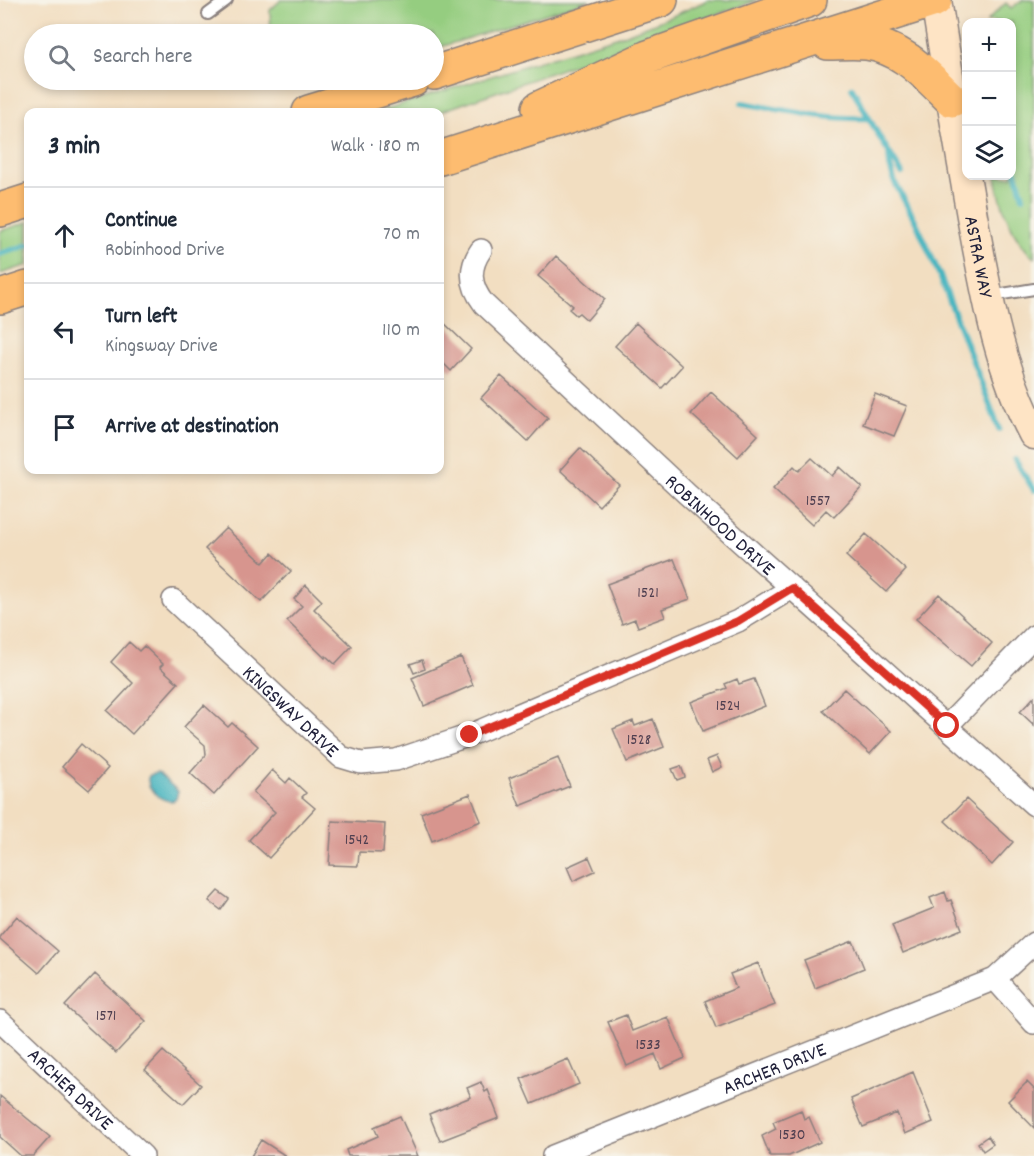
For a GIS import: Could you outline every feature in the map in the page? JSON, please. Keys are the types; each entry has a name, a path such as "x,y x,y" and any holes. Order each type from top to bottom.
{"highway":[{"path":"444,70 661,0"},
{"path":"444,155 648,57 810,0"},
{"path":"444,156 936,0"},
{"path":"805,43 865,43 896,51 916,65 952,100"},
{"path":"322,108 380,90"},
{"path":"0,210 24,202"},
{"path":"0,297 24,289"}],"street":[{"name":"ASTRA WAY","path":"936,0 987,297 1011,385 1034,434"},
{"name":"ROBINHOOD DRIVE","path":"481,250 475,260 472,276 477,295 484,304 688,495 1034,805"},
{"name":"KINGSWAY DRIVE","path":"173,600 341,757 361,763 396,760 470,735 738,621 792,588"},
{"path":"947,726 1034,636"},
{"path":"1034,944 995,979 1034,1023"},
{"name":"ARCHER DRIVE","path":"553,1156 995,979"},
{"name":"ARCHER DRIVE","path":"0,1021 143,1156"}],"lane":[{"path":"208,14 227,0"},
{"path":"987,297 1034,289"}],"green space":[{"path":"281,0 590,0 444,46 444,24 271,24 270,10"},
{"path":"708,0 758,0 444,110 444,108 390,108 626,34"},
{"path":"1023,0 1034,0 1034,258 1013,231 997,180 1016,180 1016,18 990,18 1006,3 1011,8"},
{"path":"24,223 24,266 0,274 0,231"}],"water":[{"path":"157,773 178,791 176,799 172,801 163,799 152,791 148,778"}],"building":[{"path":"556,256 605,299 587,320 579,313 576,315 569,309 573,306 538,276"},
{"path":"444,323 471,349 451,371 444,364"},
{"path":"636,323 682,366 662,388 615,346"},
{"path":"501,376 548,418 528,441 481,398"},
{"path":"711,392 758,435 738,457 691,414"},
{"path":"875,394 907,406 894,436 863,424"},
{"path":"580,448 619,485 599,506 560,470"},
{"path":"812,458 832,476 840,467 862,487 834,517 826,510 812,525 773,489 794,466 799,471"},
{"path":"226,528 263,563 272,553 291,571 261,602 205,549"},
{"path":"866,534 906,570 886,592 846,556"},
{"path":"674,559 690,599 662,609 665,617 638,627 635,619 622,624 607,584"},
{"path":"306,585 322,601 314,609 352,646 335,664 326,656 325,658 287,621 302,606 294,599"},
{"path":"939,594 992,643 971,666 916,619"},
{"path":"129,642 139,651 144,646 163,664 160,667 178,683 132,734 107,711 133,683 111,662"},
{"path":"461,657 473,685 424,706 412,678"},
{"path":"422,660 425,669 414,673 410,664"},
{"path":"737,679 739,684 754,679 765,706 703,731 691,702 727,688 725,684"},
{"path":"844,689 891,731 870,754 823,711"},
{"path":"1034,697 1034,725 1020,712"},
{"path":"204,705 228,727 232,723 258,746 214,795 190,773 206,755 205,745 184,727"},
{"path":"653,719 664,747 627,762 613,729 633,721 635,726"},
{"path":"81,744 108,768 89,790 62,767"},
{"path":"717,756 722,767 712,772 707,760"},
{"path":"558,758 570,786 520,806 509,778"},
{"path":"681,766 685,777 677,780 672,769"},
{"path":"272,770 286,783 290,778 306,793 302,797 315,808 269,858 249,840 275,812 253,792"},
{"path":"470,794 481,821 432,841 421,813"},
{"path":"966,799 1013,842 992,865 945,821"},
{"path":"332,821 385,824 383,853 359,852 358,866 329,865"},
{"path":"589,857 595,871 573,881 567,867"},
{"path":"218,891 229,899 221,910 209,901"},
{"path":"945,892 948,901 951,900 962,929 903,953 892,925 934,908 930,898"},
{"path":"17,916 58,951 39,973 0,939"},
{"path":"853,941 864,968 815,988 804,960"},
{"path":"758,963 775,1005 716,1028 705,1001 736,988 730,974"},
{"path":"95,974 146,1021 116,1053 65,1006"},
{"path":"626,1015 632,1031 668,1017 685,1058 661,1069 655,1054 627,1066 608,1022"},
{"path":"163,1051 201,1085 183,1104 145,1070"},
{"path":"568,1059 579,1084 532,1104 521,1079"},
{"path":"913,1072 933,1122 905,1134 897,1113 863,1127 851,1099"},
{"path":"481,1082 485,1092 488,1090 499,1118 440,1141 429,1114 471,1097 467,1088"},
{"path":"1027,1082 1034,1089 1034,1128 1008,1101"},
{"path":"0,1096 50,1137 33,1156 21,1156 0,1137"},
{"path":"801,1110 804,1119 809,1117 820,1142 789,1156 770,1156 762,1136 776,1129 773,1122"},
{"path":"400,1116 418,1156 348,1156 346,1150 378,1136 374,1127"},
{"path":"988,1136 993,1144 983,1151 978,1143"},
{"path":"261,1140 286,1156 251,1156"}],"waterway":[{"path":"852,88 902,173"},
{"path":"742,103 821,116 869,118"},
{"path":"889,154 895,183 916,222 940,276 999,429"},
{"path":"1016,172 1023,197"},
{"path":"0,254 24,246"},
{"path":"1015,460 1034,490"}],"route":[{"path":"470,735 738,621 792,588 947,726"}]}
